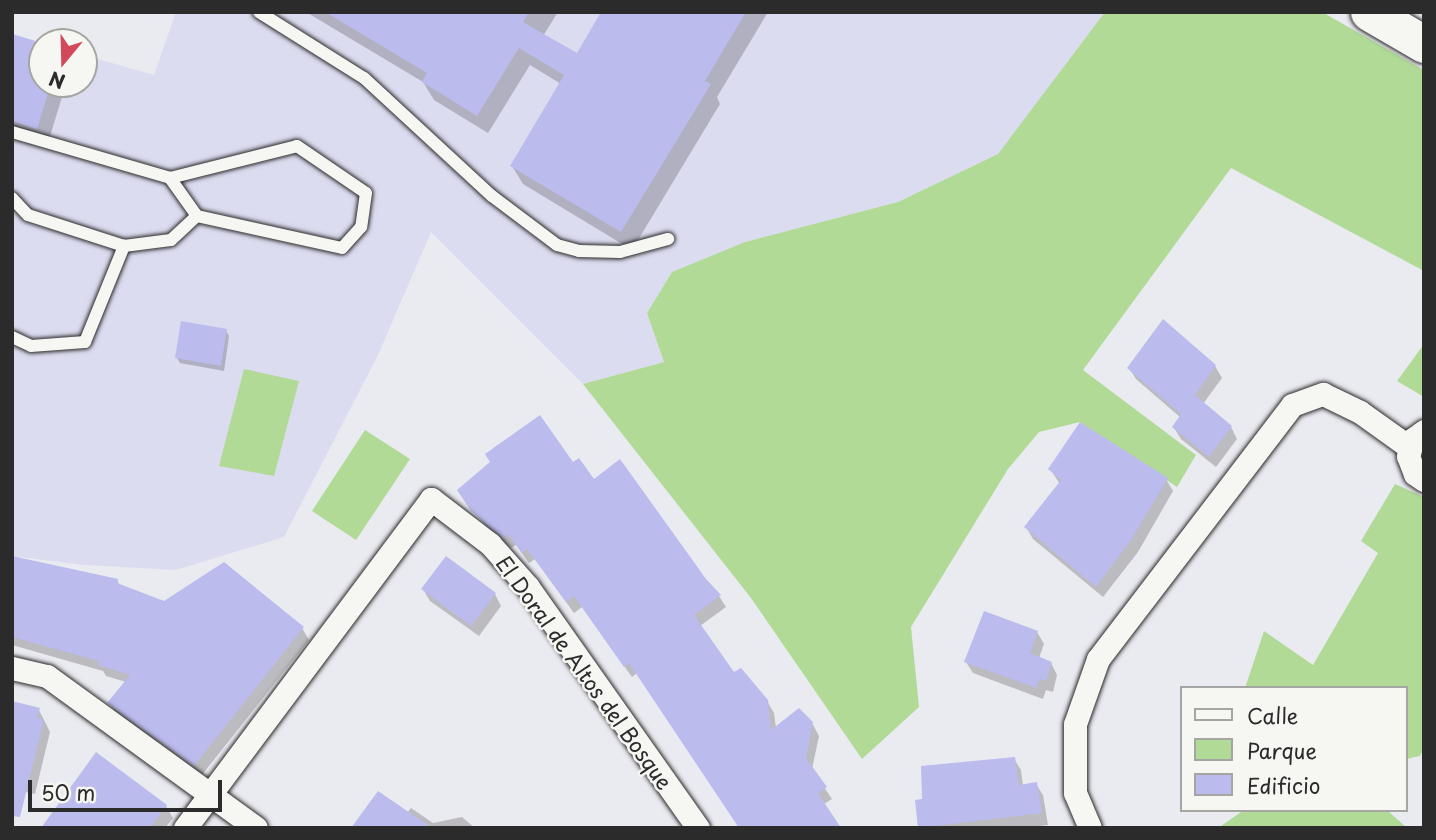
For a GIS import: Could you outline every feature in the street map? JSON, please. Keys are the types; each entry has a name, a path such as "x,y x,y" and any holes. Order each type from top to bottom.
{"main road":[{"path":"1369,12 1424,44"}],"street":[{"path":"1090,828 1075,793 1075,724 1098,659 1292,405 1323,394 1416,439 1410,466 1424,480"},
{"name":"El Doral de Altos del Bosque","path":"211,793 431,499 490,544 528,587 698,828"},
{"path":"12,668 47,677 256,828"},
{"path":"185,828 211,793"}],"lane":[{"path":"259,12 364,78 492,196 557,245 579,251 621,252 668,239"},
{"path":"12,132 170,178 297,146 366,193 361,227 342,248 197,216 170,178"},
{"path":"12,198 28,215 124,246 171,240 197,216"},
{"path":"12,337 31,346 85,342 124,246"}],"shaded area":[{"path":"176,12 1105,12 998,154 898,202 745,242 672,272 647,313 664,362 583,384 431,232 378,355 284,537 176,570 84,565 12,556 12,34 28,39 28,98 98,98 98,59 154,75"}],"green space":[{"path":"1105,12 1322,12 1424,70 1424,271 1231,168 1083,370 1196,455 1177,487 1080,422 1039,432 1008,469 911,627 919,707 862,759 751,598 583,384 664,362 647,313 672,272 745,242 898,202 998,154"},
{"path":"1424,344 1424,397 1397,381"},
{"path":"244,369 299,381 274,476 219,466"},
{"path":"365,430 410,459 356,540 312,511"},
{"path":"1395,484 1424,497 1424,748 1420,756 1408,759 1408,686 1246,686 1264,631 1313,665 1378,553 1361,541"},
{"path":"1241,812 1389,812 1407,828 1218,828"}],"building":[{"path":"325,12 529,12 523,22 577,53 601,12 746,12 705,81 711,84 621,232 510,166 564,75 519,48 477,116 422,82 427,73"},
{"path":"12,34 28,39 28,98 47,98 37,129 12,121"},
{"path":"1163,319 1216,365 1195,395 1232,426 1209,457 1172,427 1181,414 1127,368"},
{"path":"181,321 227,329 221,366 175,358"},
{"path":"540,415 573,462 579,458 594,479 620,459 706,579 721,595 694,615 734,672 741,668 768,700 771,730 799,708 813,722 806,758 827,787 818,793 841,828 739,828 629,663 624,667 574,596 566,602 527,549 522,553 508,534 503,538 471,511 457,490 490,462 485,454"},
{"path":"1080,422 1168,478 1131,540 1096,587 1024,527 1061,480 1048,469"},
{"path":"12,556 118,579 117,583 164,601 224,562 304,627 194,766 107,703 130,675 98,665 99,661 12,637"},
{"path":"446,556 496,593 471,626 421,589"},
{"path":"984,611 1038,631 1030,653 1052,662 1046,681 1040,679 1036,688 964,662"},
{"path":"12,701 40,708 37,718 44,719 20,817 12,816"},
{"path":"96,752 167,805 150,828 41,828"},
{"path":"1015,757 1019,785 1037,782 1042,813 918,828 915,800 922,799 921,766"},
{"path":"378,791 432,828 351,828"}]}
